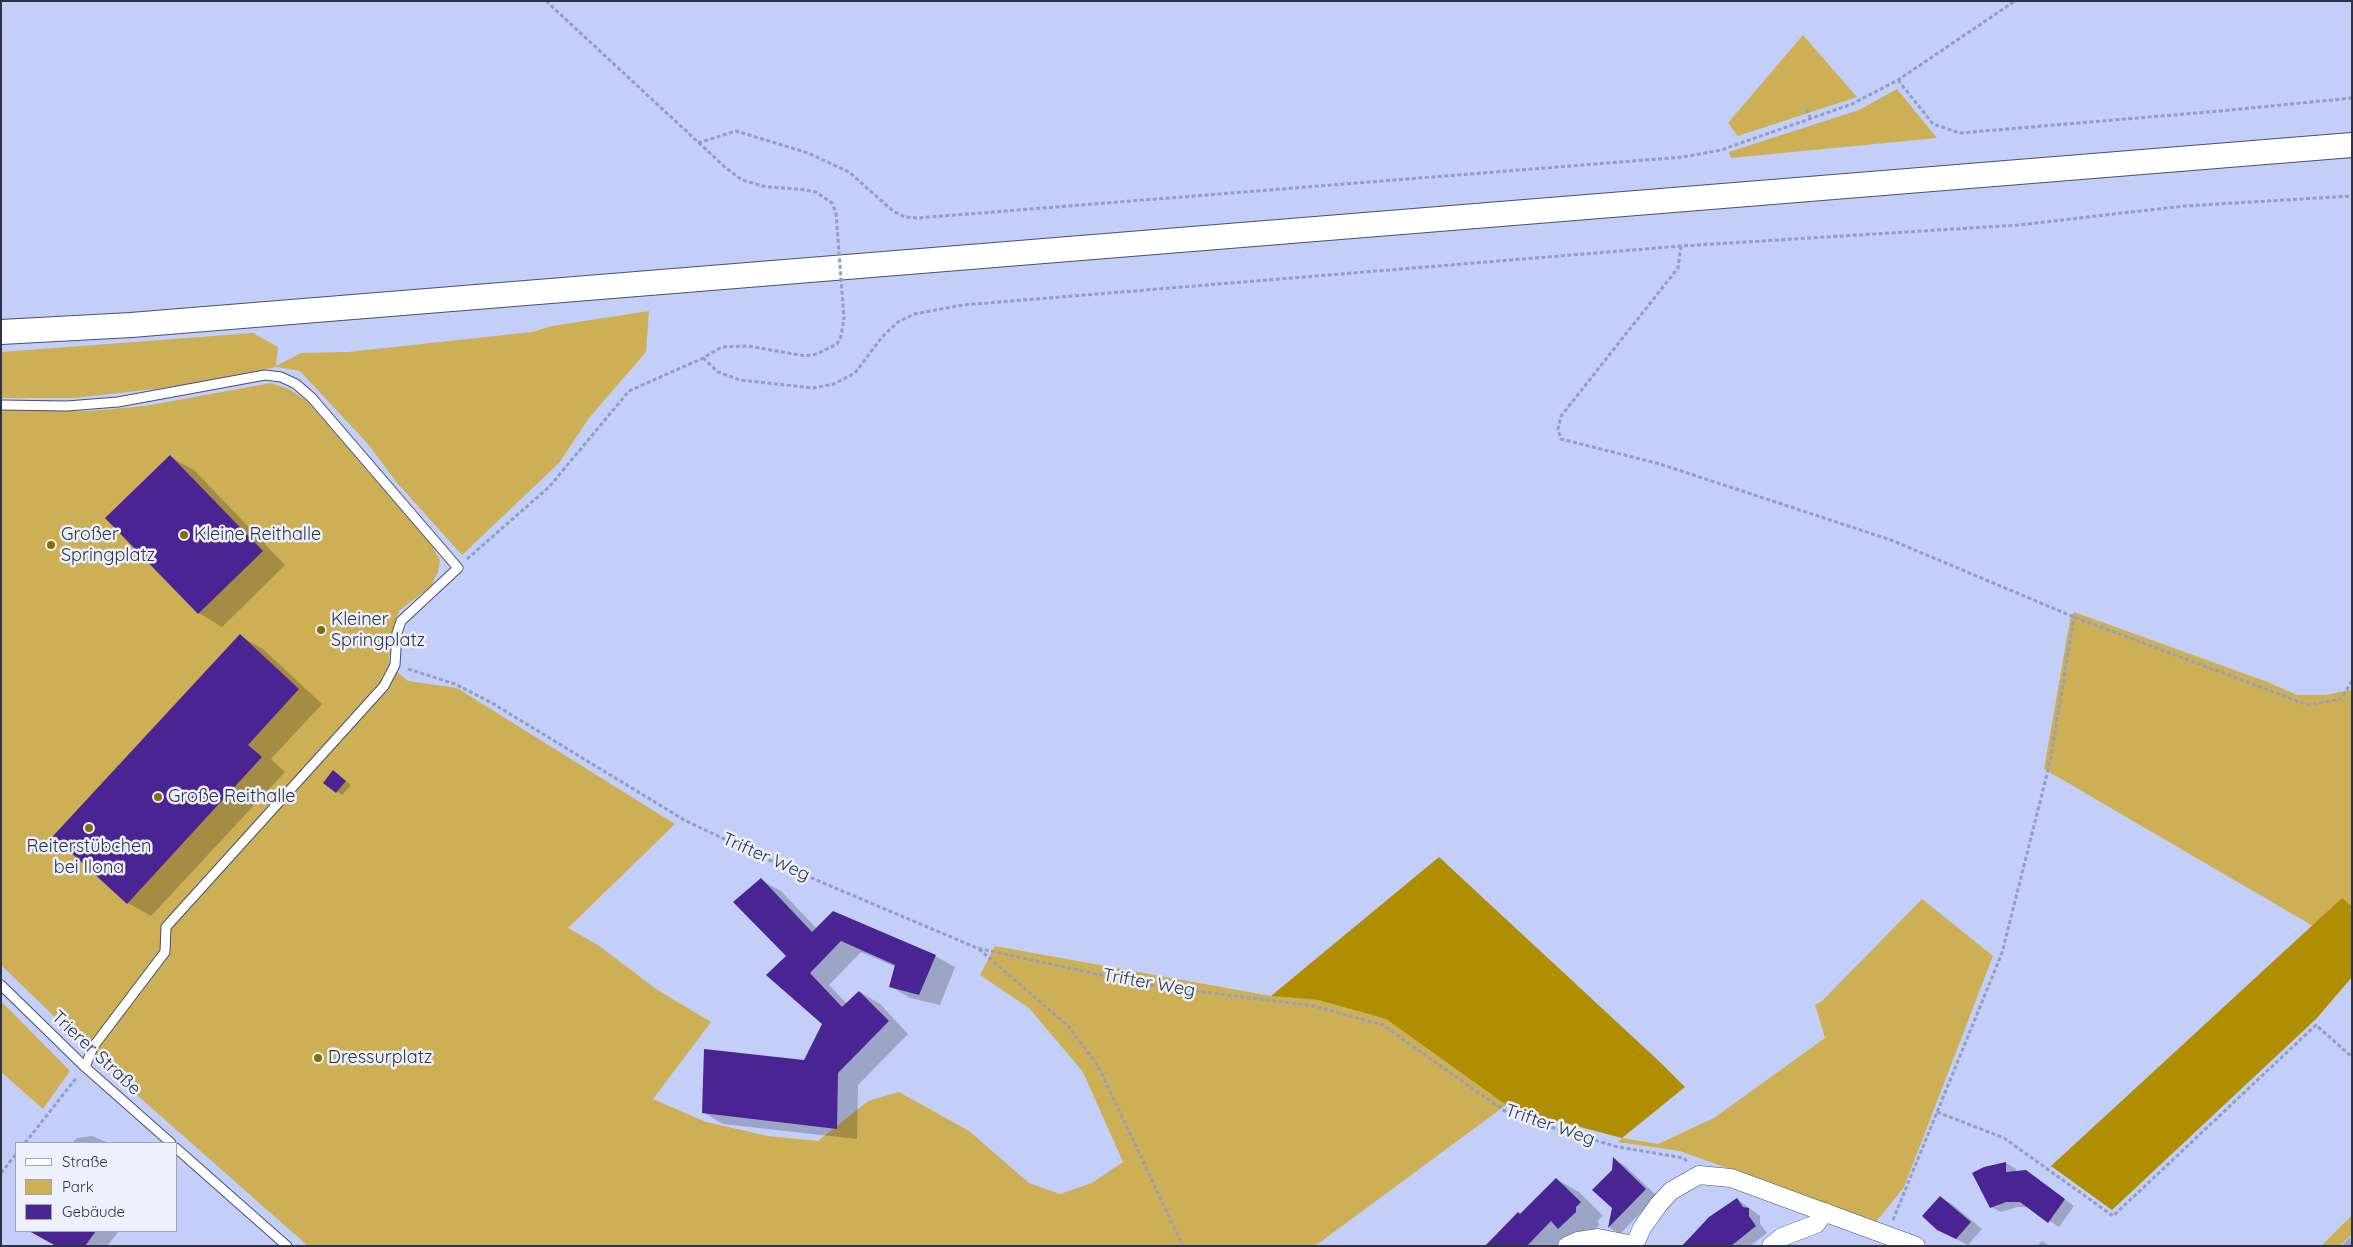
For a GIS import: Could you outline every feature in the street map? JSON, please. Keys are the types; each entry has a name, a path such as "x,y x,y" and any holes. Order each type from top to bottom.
{"main road":[{"path":"1,332 141,325 2352,145"}],"street":[{"path":"1567,1246 1578,1240 1598,1238 1634,1245 1642,1228 1671,1191 1684,1181 1699,1175 1731,1178 1888,1234 1916,1246"},
{"path":"1771,1246 1782,1238 1816,1224 1825,1212"}],"lane":[{"path":"1,405 67,406 118,402 265,375 282,377 296,384 312,398 458,568 400,621 394,665 384,686 166,927 165,952 93,1047 85,1067"},
{"name":"Trierer Straße","path":"1,985 85,1067 170,1142"},
{"path":"178,1150 287,1246"}],"path":[{"path":"458,568 549,487 629,391 730,345 748,346 785,354 817,354 837,344 841,336 844,318 836,213 832,203 816,192 766,187 742,180 726,168 546,1"},
{"path":"698,142 736,131 808,152 849,172 893,211 905,217 918,218 1683,157 1720,150 1852,104 1898,80 2014,1"},
{"path":"1898,80 1933,124 1960,133 2352,98"},
{"path":"1806,109 1810,119"},
{"path":"703,358 718,372 740,380 813,388 834,384 855,373 882,337 898,322 914,314 934,309 1115,292 1681,246 2019,225 2184,206 2352,196"},
{"path":"1681,246 1678,268 1561,416 1558,429 1561,439 1660,464 1891,540 2074,617 2308,704 2341,698 2352,681"},
{"path":"1888,1234 2002,953 2050,762 2074,617"},
{"name":"Trifter Weg","path":"394,665 455,684 492,703 686,821 769,860 978,948 1142,984 1314,1006 1383,1025 1503,1110 1533,1122 1618,1147 1684,1158 1699,1175"},
{"path":"978,948 1069,1027 1098,1066 1183,1246"},
{"path":"1937,1112 2004,1138 2113,1216 2316,1025 2352,1057"},
{"path":"25,1142 85,1067"},
{"path":"1,1173 15,1155"}],"green space":[{"path":"1803,35 1857,97 1738,136 1728,123"},
{"path":"1897,89 1937,138 1731,158 1729,152 1859,110"},
{"path":"649,311 646,352 589,418 559,463 462,555 398,484 367,443 300,371 276,367 172,387 74,398 1,398 1,352 253,333 278,347 276,366 301,353 348,352 532,332 552,326"},
{"path":"271,383 289,389 308,402 431,544 440,560 438,572 431,586 399,611 390,639 389,665 408,681 457,688 675,824 568,928 598,945 656,989 711,1022 653,1099 706,1122 768,1136 818,1141 868,1101 899,1092 969,1131 1029,1183 1060,1194 1092,1183 1123,1162 1083,1072 1029,1008 980,975 995,946 1271,996 1318,1000 1386,1019 1506,1105 1315,1246 308,1246 121,1081 1,965 1,410 90,411 145,406"},
{"path":"2074,612 2265,681 2297,695 2326,695 2349,690 2352,692 2352,906 2342,898 2313,926 2044,769 2070,620"},
{"path":"1922,899 1993,956 1904,1187 1876,1222 1680,1151 1618,1142 1622,1138 1658,1144 1714,1118 1825,1038 1815,1005 1822,1001"},
{"path":"1,1001 70,1071 43,1109 1,1072"},
{"path":"2352,1215 2352,1238 2350,1236 2340,1246 2321,1246"}],"shaded area":[{"path":"1439,857 1685,1087 1622,1138 1531,1114 1506,1105 1386,1019 1318,1000 1271,996"},
{"path":"2342,898 2352,906 2352,977 2317,1018 2112,1210 2051,1166"}],"building":[{"name":"Kleine Reithalle","path":"170,455 263,551 198,614 105,518"},
{"name":"Große Reithalle","path":"240,634 299,689 248,745 262,757 127,904 53,836"},
{"path":"333,770 346,781 336,793 323,783"},
{"path":"761,878 812,932 833,911 936,955 919,995 889,987 895,965 841,941 810,973 842,1007 859,991 889,1021 838,1073 837,1129 702,1113 704,1049 804,1060 822,1024 766,975 786,956 733,902"},
{"path":"1613,1157 1646,1189 1608,1228 1612,1208 1592,1190 1612,1170"},
{"path":"2006,1162 2006,1172 2026,1170 2065,1199 2048,1223 2020,1202 2006,1202 1990,1208 1972,1173 1984,1167"},
{"path":"1556,1178 1581,1202 1576,1207 1576,1212 1558,1229 1551,1221 1527,1246 1485,1246 1518,1212 1520,1214"},
{"path":"1940,1196 1971,1222 1956,1239 1937,1230 1922,1216"},
{"path":"1737,1198 1743,1207 1749,1208 1749,1216 1756,1226 1731,1246 1682,1246 1709,1217"},
{"path":"31,1232 95,1232 85,1246 56,1246"}],"place":[{"name":"Kleine Reithalle","path":"184,535"},
{"name":"Großer Springplatz","path":"51,545"},
{"name":"Kleiner Springplatz","path":"321,630"},
{"name":"Große Reithalle","path":"158,797"},
{"name":"Reiterstübchen bei Ilona","path":"89,828"},
{"name":"Dressurplatz","path":"318,1058"}]}
